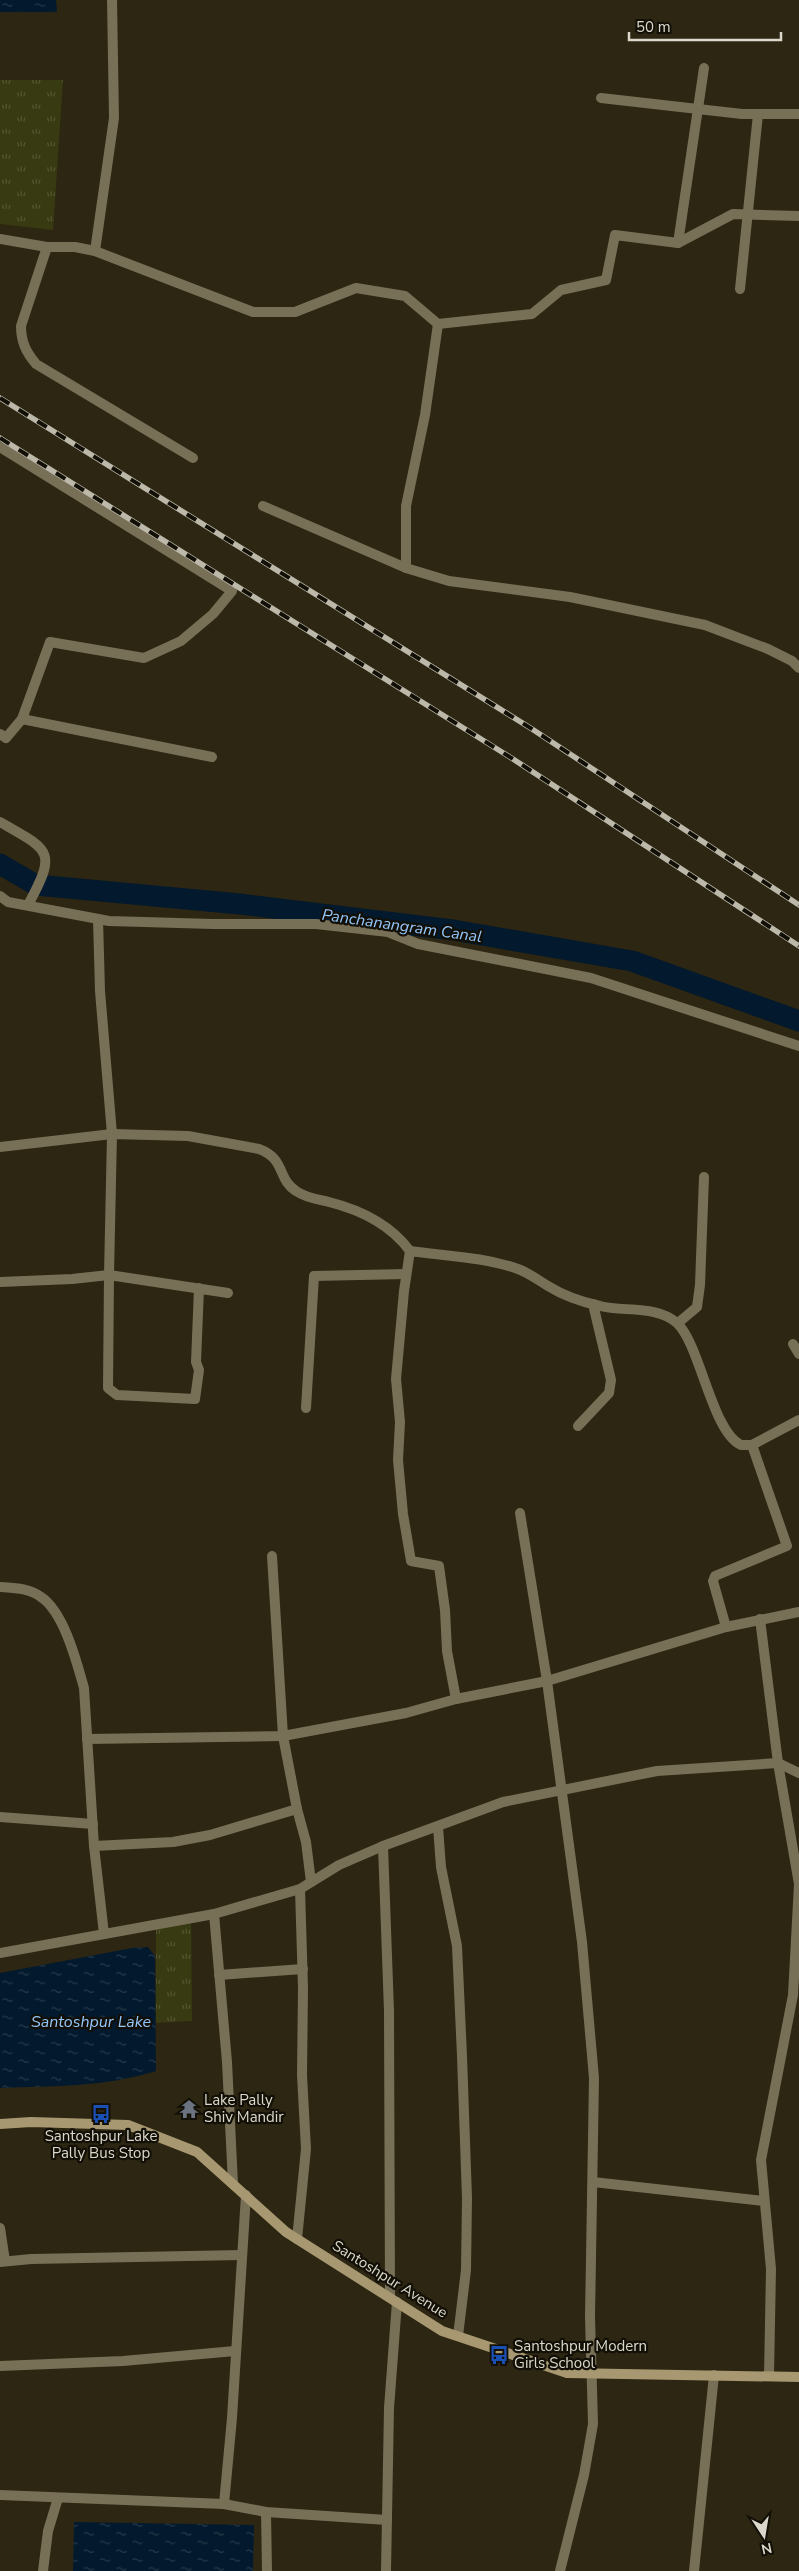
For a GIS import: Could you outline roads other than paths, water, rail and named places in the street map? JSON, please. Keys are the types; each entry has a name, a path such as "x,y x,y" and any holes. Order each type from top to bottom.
{"main road":[{"name":"Santoshpur Avenue","path":"0,2124 31,2122 128,2125 197,2152 286,2232 442,2330 567,2372 799,2377"}],"street":[{"path":"95,251 114,118 112,0"},
{"path":"678,243 704,68"},
{"path":"601,98 758,114 799,114"},
{"path":"740,289 758,114"},
{"path":"0,239 47,247 75,247 95,251 253,312 295,312 356,288 405,296 438,324 532,314 561,290 606,280 615,235 678,243 733,214 799,216"},
{"path":"47,247 21,326 23,344 27,354 36,364 193,458"},
{"path":"406,568 406,506 425,415 438,324"},
{"path":"0,447 232,591 213,614 181,641 144,658 50,642 22,720 6,738 0,734"},
{"path":"263,506 406,568 449,581 570,597 705,625 768,649 792,661 799,668"},
{"path":"22,720 212,757"},
{"path":"0,822 39,844 44,852 46,863 36,891 28,906"},
{"path":"0,896 8,902 98,919 212,924 316,924 388,932 418,944 591,978 799,1046"},
{"path":"98,919 100,991 112,1134 108,1388 117,1395 195,1399 200,1370 196,1362 199,1288"},
{"path":"0,1147 112,1134 188,1136 244,1146 271,1153 286,1181 294,1190 305,1196 362,1212 378,1220 402,1240 410,1251 396,1379 400,1422 398,1460 403,1514 411,1561 439,1566 445,1610 447,1651 456,1699"},
{"path":"678,1323 696,1307 700,1285 704,1177"},
{"path":"410,1251 499,1263 520,1270 571,1298 593,1304 665,1315 678,1323 687,1337 705,1386 730,1436 741,1445 752,1445 799,1420"},
{"path":"306,1408 314,1276 406,1274"},
{"path":"0,1282 72,1279 109,1275 228,1293"},
{"path":"578,1426 610,1393 611,1380 593,1304"},
{"path":"793,1344 799,1354"},
{"path":"726,1626 713,1582 715,1576 787,1546 752,1445"},
{"path":"520,1513 547,1681 582,1942 594,2069 592,2424 584,2475 560,2571"},
{"path":"272,1556 283,1736 297,1808 306,1842 311,1882"},
{"path":"0,1587 25,1589 41,1596 53,1607 69,1643 84,1688 94,1846 104,1934"},
{"path":"87,1739 283,1736 406,1712 456,1699 547,1681 726,1626 799,1612"},
{"path":"760,1619 778,1762 799,1884 793,1995 761,2160 771,2269 769,2376"},
{"path":"0,1953 214,1914 300,1889 339,1865 382,1846 503,1802 657,1771 778,1762 799,1774"},
{"path":"94,1846 173,1842 210,1835 297,1808"},
{"path":"0,1817 93,1824"},
{"path":"438,1827 441,1867 456,1946 462,2065 467,2198 466,2270 458,2336"},
{"path":"382,1846 389,2011 394,2300 389,2408 386,2571"},
{"path":"297,2239 306,2149 302,2075 303,1969 300,1889"},
{"path":"214,1914 233,2184"},
{"path":"219,1975 303,1969"},
{"path":"593,2182 764,2201"},
{"path":"224,2504 232,2418 246,2195"},
{"path":"0,2228 3,2262 31,2259 242,2255"},
{"path":"0,2366 123,2361 235,2351"},
{"path":"694,2571 714,2375"},
{"path":"0,2495 224,2504 266,2512 387,2520"},
{"path":"43,2571 48,2531 58,2498"},
{"path":"266,2512 267,2571"}],"water":[{"path":"0,0 56,0 57,12 0,12"},
{"name":"Santoshpur Lake","path":"148,1947 155,1956 156,2071 98,2083 0,2088 0,1973 132,1948"},
{"path":"74,2522 254,2525 253,2571 73,2571"}],"waterway":[{"name":"Panchanangram Canal","path":"0,864 36,885 240,904 453,930 632,961 799,1021"}],"railway":[{"path":"0,398 532,729 799,905"},
{"path":"0,438 513,759 799,946"}],"place":[{"name":"Lake Pally Shiv Mandir","path":"189,2109"},
{"name":"Santoshpur Lake Pally Bus Stop","path":"101,2114"},
{"name":"Santoshpur Modern Girls School","path":"499,2355"}]}
